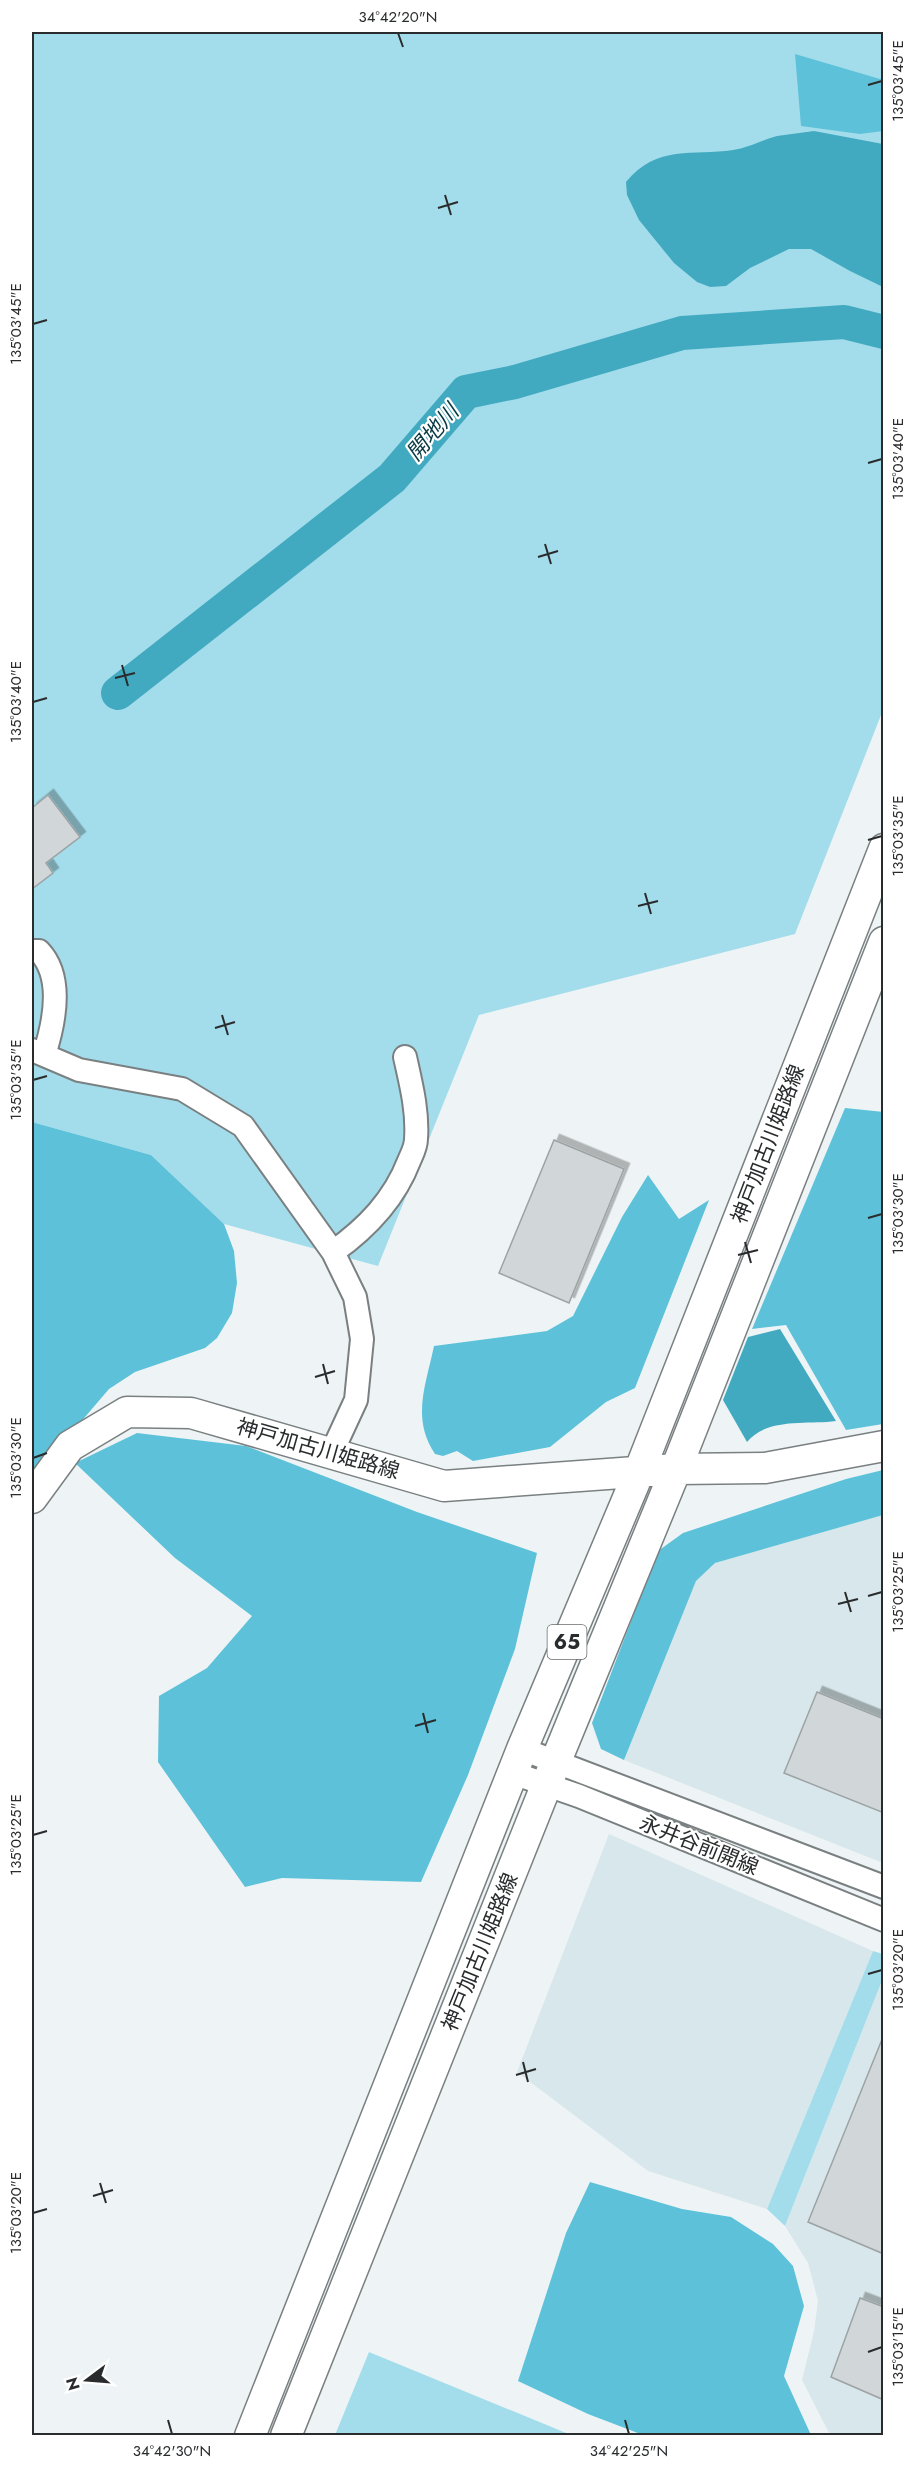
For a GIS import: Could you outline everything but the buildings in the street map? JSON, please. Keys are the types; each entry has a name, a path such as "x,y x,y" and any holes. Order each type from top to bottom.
{"main road":[{"name":"神戸加古川姫路線","path":"250,2436 518,1761 639,1472 884,849"},
{"name":"神戸加古川姫路線","path":"286,2436 551,1773 676,1469 884,942"},
{"name":"神戸加古川姫路線","path":"32,1498 70,1446 127,1412 190,1413 444,1486 676,1469 765,1468 884,1446"}],"street":[{"path":"32,951 39,951 47,960 54,990 54,1025 38,1052 79,1070 182,1089 243,1126 333,1252 355,1297 362,1339 356,1400 331,1454"},
{"path":"333,1252 381,1211 402,1178 416,1142 414,1096 405,1057"},
{"name":"永井谷前開線","path":"518,1761 884,1887"},
{"name":"永井谷前開線","path":"551,1773 579,1796 884,1920"}],"shaded area":[{"path":"32,32 883,32 883,710 795,934 479,1015 378,1266 224,1224 151,1155 32,1122"},
{"path":"795,54 880,79 883,77 883,131 860,134 801,126"},
{"path":"814,131 883,144 883,287 811,249 789,249 750,268 726,286 710,287 697,282 674,263 639,220 627,195 626,182 638,170 663,157 733,150 777,136"},
{"path":"845,1108 884,1112 883,1424 846,1430 786,1325 752,1329"},
{"path":"32,1122 151,1155 224,1224 234,1251 237,1283 232,1313 217,1338 205,1348 135,1372 109,1389 79,1424 46,1452 32,1472"},
{"path":"648,1175 679,1219 709,1200 635,1388 606,1402 550,1447 473,1461 457,1451 443,1456 435,1454 428,1441 422,1414 424,1388 434,1346 547,1331 573,1316 622,1217"},
{"path":"780,1329 836,1421 777,1425 756,1434 747,1442 723,1400 748,1337"},
{"path":"137,1433 246,1446 417,1512 537,1553 515,1649 468,1775 421,1882 282,1878 245,1887 158,1762 159,1696 207,1668 252,1616 175,1558 75,1463"},
{"path":"883,1470 883,1515 715,1563 696,1581 624,1760 601,1749 592,1723 658,1551 683,1533 846,1479"},
{"path":"883,1515 883,1863 624,1760 696,1581 715,1563"},
{"path":"609,1834 873,1951 767,2209 648,2171 517,2072"},
{"path":"873,1951 883,1954 883,1978 785,2226 767,2209"},
{"path":"883,1978 883,2435 830,2435 802,2380 814,2331 818,2301 808,2263 785,2226"},
{"path":"590,2182 682,2209 731,2217 773,2244 793,2266 804,2306 784,2376 811,2435 643,2435 588,2414 518,2381 566,2233"},
{"path":"369,2352 571,2435 335,2435"}],"waterway":[{"name":"開地川","path":"118,693 392,478 466,392 515,382 682,333 844,322 884,332"}]}
